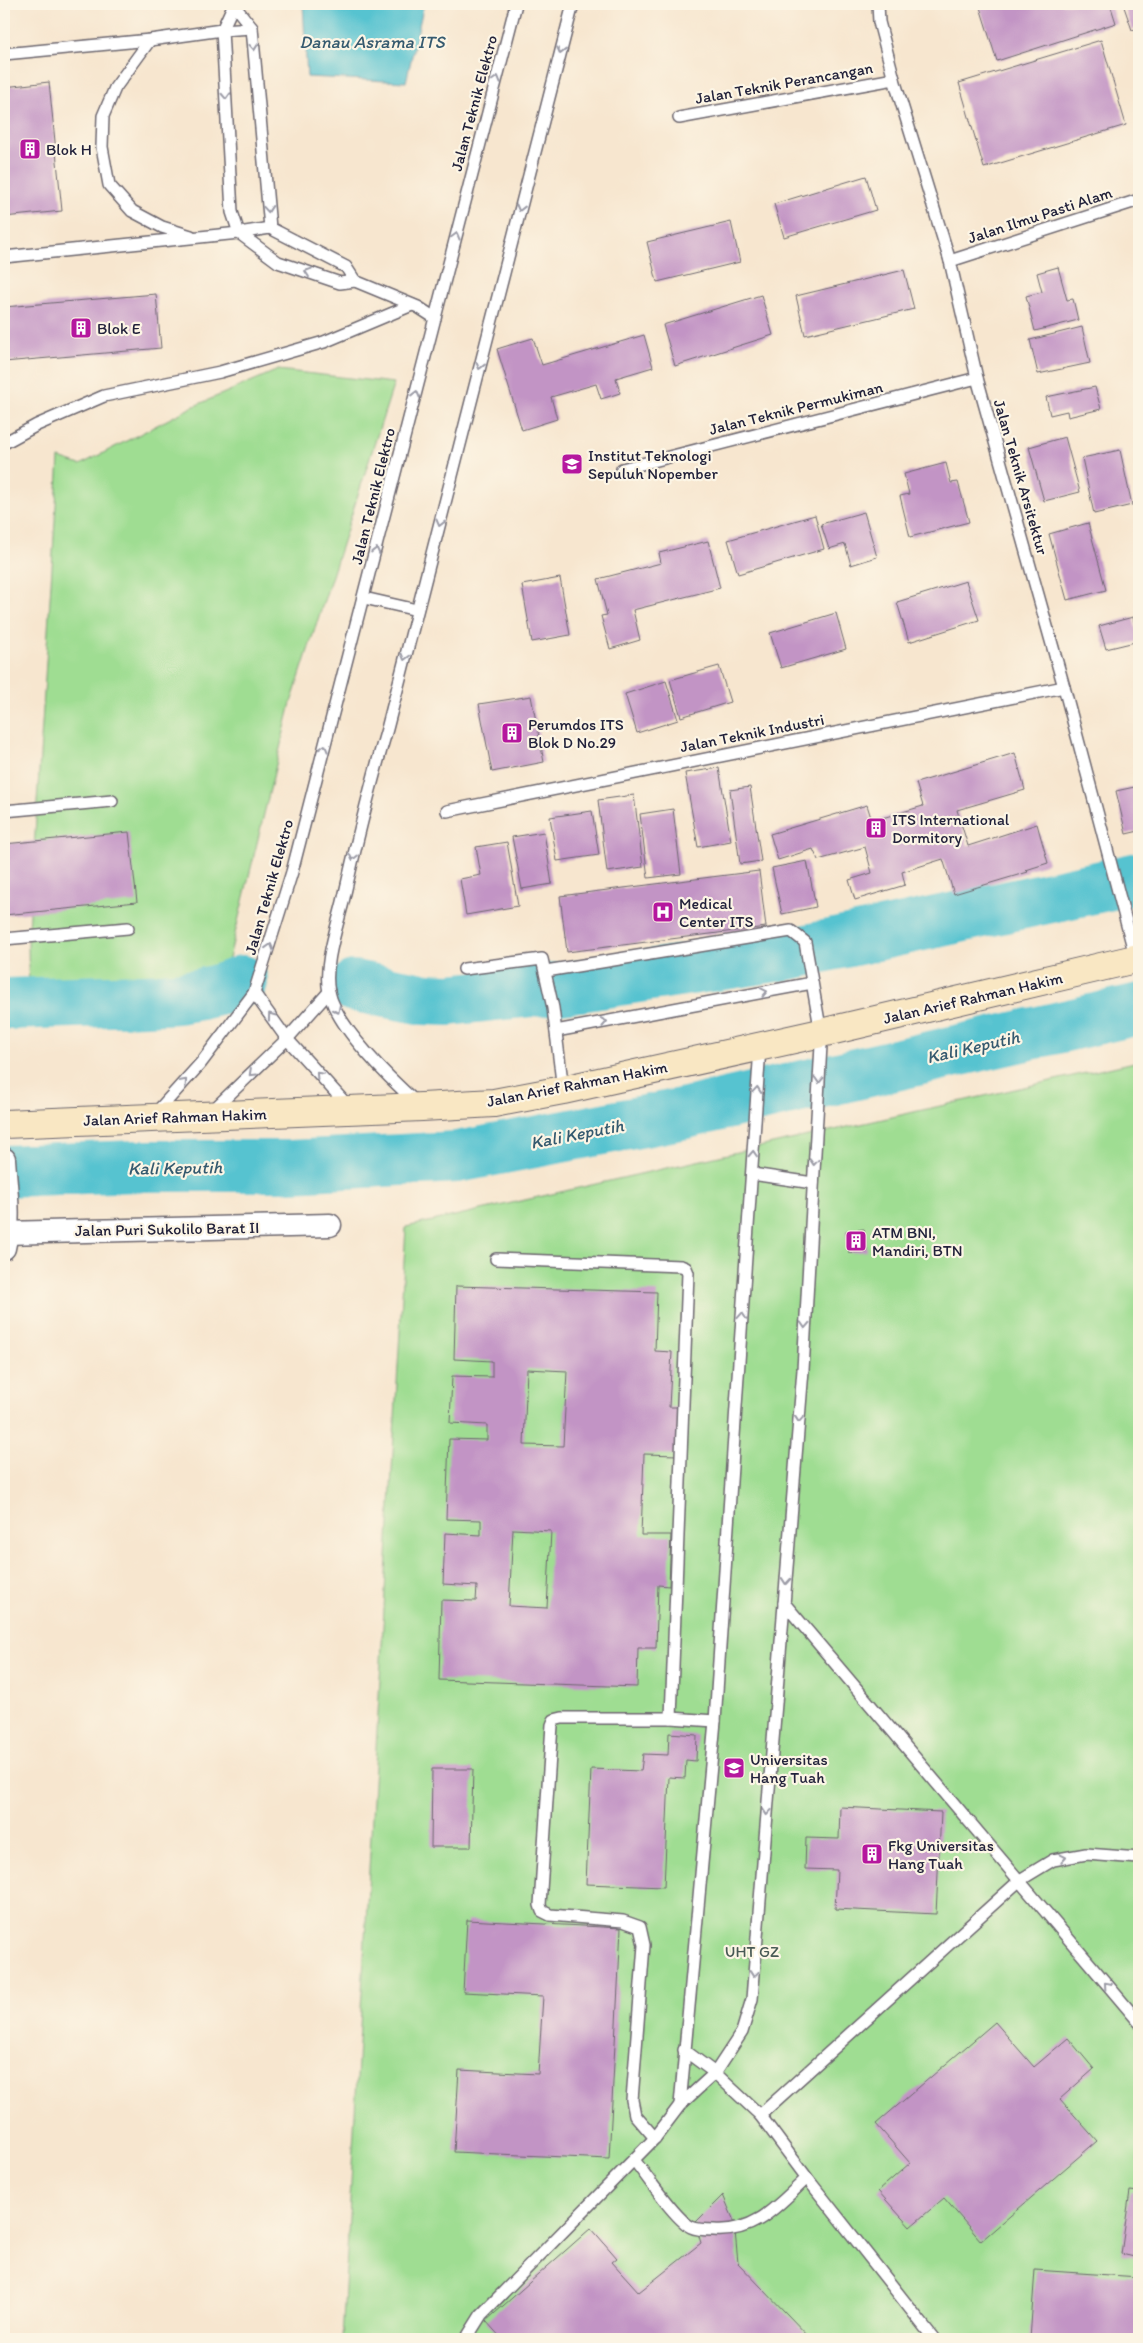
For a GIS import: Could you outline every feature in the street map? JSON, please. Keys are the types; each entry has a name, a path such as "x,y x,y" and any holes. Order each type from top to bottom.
{"main road":[{"name":"Jalan Arief Rahman Hakim","path":"4,1124 422,1108 494,1103 821,1039 1138,958"}],"street":[{"path":"4,1159 8,1202 5,1239"},
{"name":"Jalan Puri Sukolilo Barat II","path":"5,1239 330,1225"}],"lane":[{"name":"Jalan Teknik Elektro","path":"151,1118 201,1062 254,993 292,872 516,4"},
{"path":"422,1108 371,1058 338,1012 329,992 328,976 336,929 364,809 573,4"},
{"name":"Jalan Teknik Arsitektur","path":"878,4 879,22 894,79 950,261 977,378 1064,687 1111,867 1138,958"},
{"path":"270,228 252,28 233,5 222,30 232,212 239,233 278,262 340,283 355,281 415,306 436,312"},
{"path":"4,54 252,28"},
{"path":"150,40 115,88 103,116 102,147 109,185 132,211 162,227 195,237"},
{"name":"Jalan Teknik Perancangan","path":"679,118 894,79"},
{"name":"Jalan Ilmu Pasti Alam","path":"950,261 1139,200"},
{"path":"4,257 239,233 270,228 346,267 355,281"},
{"path":"4,442 37,425 104,396 220,372 324,342 415,306"},
{"name":"Jalan Teknik Permukiman","path":"622,469 977,378"},
{"path":"364,598 417,610"},
{"name":"Jalan Teknik Industri","path":"448,811 1064,687"},
{"path":"4,811 112,802"},
{"path":"4,938 128,928"},
{"path":"466,2339 481,2315 634,2160 680,2105 715,2073 742,2032 752,1999 803,1370 821,1039 805,942 791,931 547,975"},
{"path":"464,969 538,958 542,959 553,1008 563,1090"},
{"path":"556,1031 812,983"},
{"path":"206,1116 287,1039 329,992"},
{"path":"254,993 287,1039 352,1110"},
{"path":"680,2105 715,1720 760,1052"},
{"path":"752,1174 813,1182"},
{"path":"496,1259 681,1266 686,1268 688,1273 671,1718"},
{"path":"784,1603 1139,2022"},
{"path":"654,2138 635,2115 632,2100 644,1946 640,1927 624,1921 550,1915 542,1911 540,1905 552,1725 554,1720 562,1718 715,1720"},
{"path":"760,2115 1020,1880 1053,1860 1086,1854 1139,1858"},
{"path":"684,2050 715,2073 760,2115 807,2178 934,2339"},
{"path":"634,2160 669,2205 691,2226 709,2230 728,2231 744,2228 765,2215 807,2178"}],"green space":[{"path":"278,370 394,383 291,703 223,983 29,991 28,944 59,458 80,465 192,407"},
{"name":"UHT GZ","path":"1139,1061 1139,2339 342,2339 406,1227"}],"water":[{"name":"Danau Asrama ITS","path":"303,4 424,4 406,82 307,77"}],"building":[{"path":"979,4 1110,4 1116,23 997,61"},
{"path":"1123,4 1139,4 1139,28 1132,30"},
{"path":"1101,40 1126,125 984,168 959,83"},
{"name":"Blok H","path":"49,82 62,211 4,217 4,87"},
{"path":"866,176 876,210 784,237 774,204"},
{"path":"731,222 740,262 657,282 647,242"},
{"path":"1058,267 1067,300 1073,299 1078,320 1035,331 1026,296 1042,292 1037,273"},
{"path":"904,270 914,309 805,335 796,296"},
{"name":"Blok E","path":"156,294 161,348 4,362 4,307"},
{"path":"761,295 773,335 675,366 663,325"},
{"path":"1082,327 1090,363 1038,374 1030,340"},
{"path":"644,335 653,367 616,378 620,393 601,399 596,384 551,397 557,419 522,430 497,349 533,338 542,365"},
{"path":"1095,387 1101,409 1068,417 1067,411 1050,415 1046,397"},
{"path":"1065,437 1080,492 1044,501 1029,447"},
{"path":"1120,450 1132,505 1094,514 1082,458"},
{"path":"946,463 951,483 958,482 969,522 910,537 900,496 909,494 904,474"},
{"path":"864,512 877,557 851,565 845,544 829,549 821,524"},
{"path":"815,515 824,549 738,574 728,540"},
{"path":"1088,523 1106,590 1067,600 1049,534"},
{"path":"708,541 720,588 633,610 640,640 610,649 601,616 607,615 598,579 661,563 659,553"},
{"path":"560,578 570,635 532,642 522,585"},
{"path":"966,581 979,620 909,642 897,602"},
{"path":"836,613 846,649 781,668 770,633"},
{"path":"1133,617 1139,641 1106,649 1099,626"},
{"path":"719,666 730,702 681,717 670,680"},
{"path":"666,681 678,720 637,733 625,694"},
{"name":"Perumdos ITS Blok D No.29","path":"531,696 544,762 492,772 479,704"},
{"name":"ITS International Dormitory","path":"1015,753 1025,790 957,810 968,846 1037,824 1048,863 1026,870 1028,872 954,894 943,859 902,872 905,885 855,900 849,880 872,873 865,847 818,860 813,849 778,860 770,834 867,805 872,821 923,806 916,783"},
{"path":"719,768 731,841 698,847 685,773"},
{"path":"1139,786 1139,831 1126,834 1116,791"},
{"path":"750,787 761,861 740,864 730,790"},
{"path":"634,795 643,867 607,872 598,800"},
{"path":"673,809 681,874 648,878 640,814"},
{"path":"592,811 599,855 557,861 550,817"},
{"path":"129,832 137,902 4,915 4,844"},
{"path":"544,832 552,884 522,889 512,837"},
{"path":"507,842 518,906 466,915 460,879 481,875 476,847"},
{"path":"807,861 816,907 782,914 772,868"},
{"name":"Medical Center ITS","path":"759,871 766,927 567,952 560,896"},
{"name":"ATM BNI, Mandiri, BTN","path":"864,1229 867,1251 849,1253 846,1231"},
{"path":"456,1286 657,1292 655,1351 672,1352 669,1407 679,1407 678,1455 644,1454 641,1535 671,1535 669,1586 658,1585 656,1648 638,1648 637,1687 439,1680 441,1600 476,1601 477,1586 443,1584 445,1533 481,1535 481,1520 446,1519 449,1439 487,1440 487,1425 450,1423 452,1376 492,1377 492,1361 454,1359","holes":["527,1369 567,1371 563,1446 524,1445","513,1529 551,1531 547,1608 509,1606"]},
{"path":"669,1733 697,1735 696,1761 686,1760 685,1778 669,1777 664,1887 586,1884 591,1769 641,1771 643,1754 668,1755"},
{"path":"432,1769 473,1769 471,1847 431,1847"},
{"name":"Fkg Universitas Hang Tuah","path":"840,1807 941,1812 936,1914 835,1909 837,1870 805,1869 806,1838 839,1839"},
{"path":"467,1920 621,1928 609,2159 454,2152 459,2070 538,2074 543,1996 463,1992"},
{"path":"995,2022 1034,2067 1068,2038 1094,2069 1060,2099 1097,2141 981,2241 944,2198 910,2227 878,2191 910,2163 876,2124"},
{"path":"1130,2191 1139,2192 1139,2258 1121,2254"},
{"path":"723,2195 734,2221 738,2263 811,2339 532,2339 528,2335 524,2339 502,2339 486,2321 591,2228 617,2258 612,2262 639,2292 701,2243 695,2223"},
{"path":"1035,2270 1139,2277 1139,2339 1030,2339"}],"waterway":[{"name":"Kali Keputih","path":"354,986 423,999 449,1000 579,986 789,954 1139,878"},
{"name":"Kali Keputih","path":"4,1004 178,998 210,992 242,981"},
{"name":"Kali Keputih","path":"4,1171 138,1166 290,1166 457,1157 686,1113 1139,1009"}],"place":[{"name":"Blok H","path":"30,149"},
{"name":"Blok E","path":"81,328"},
{"name":"Institut Teknologi Sepuluh Nopember","path":"572,464"},
{"name":"Perumdos ITS Blok D No.29","path":"512,733"},
{"name":"ITS International Dormitory","path":"876,828"},
{"name":"Medical Center ITS","path":"663,912"},
{"name":"ATM BNI, Mandiri, BTN","path":"856,1241"},
{"name":"Universitas Hang Tuah","path":"734,1768"},
{"name":"Fkg Universitas Hang Tuah","path":"872,1854"}]}
